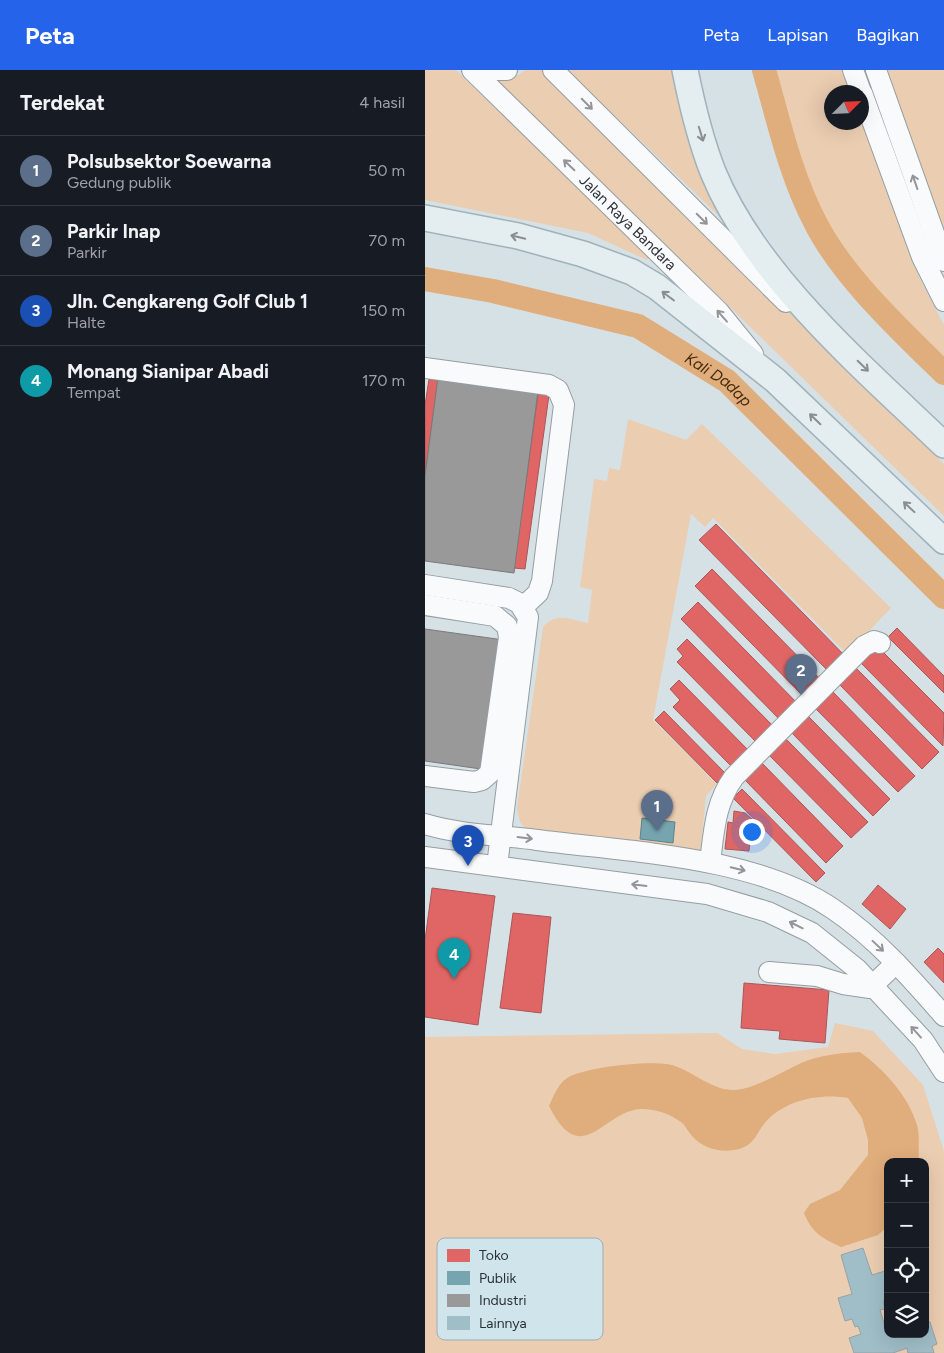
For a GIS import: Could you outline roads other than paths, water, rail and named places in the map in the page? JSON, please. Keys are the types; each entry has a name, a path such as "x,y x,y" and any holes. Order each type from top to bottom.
{"main road":[{"path":"685,70 692,103 713,172 727,200 766,259 828,332 944,445"},
{"name":"Jalan Raya Bandara","path":"425,218 518,236 583,254 632,272 657,287 775,380 944,541"}],"street":[{"name":"Jalan Raya Bandara","path":"472,70 719,312 775,380"},
{"path":"489,70 507,70"},
{"path":"553,70 784,300 807,321 828,332"},
{"path":"692,103 694,70"},
{"path":"853,70 858,85"},
{"path":"876,70 944,261"},
{"path":"869,115 922,257 944,301"},
{"path":"922,257 927,217"},
{"path":"425,368 549,385 561,395 564,405 542,580 538,593 523,607"},
{"path":"425,585 509,598 523,607 528,622 497,866"},
{"path":"425,605 495,616 507,626 509,637 490,773 482,780 474,782 425,776"},
{"path":"710,862 718,805 723,791 734,777 864,646 874,641 880,643"},
{"path":"425,824 710,862 781,882 825,904 857,927 896,963 944,1016"},
{"path":"425,857 707,894 740,902 768,912 812,933 835,950 874,986 923,1040 944,1072"},
{"path":"769,972 817,976 865,989 874,986 896,963"}],"waterway":[{"name":"Kali Dadap","path":"764,70 786,148 799,185 806,204 826,242 873,302 944,373"},
{"name":"Kali Dadap","path":"425,279 493,291 638,326 727,381 944,597"}],"place":[{"name":"Parkir Inap","path":"801,695"},
{"name":"Polsubsektor Soewarna","path":"657,831"},
{"name":"Jln. Cengkareng Golf Club 1","path":"468,866"},
{"name":"Monang Sianipar Abadi","path":"454,979"}]}
